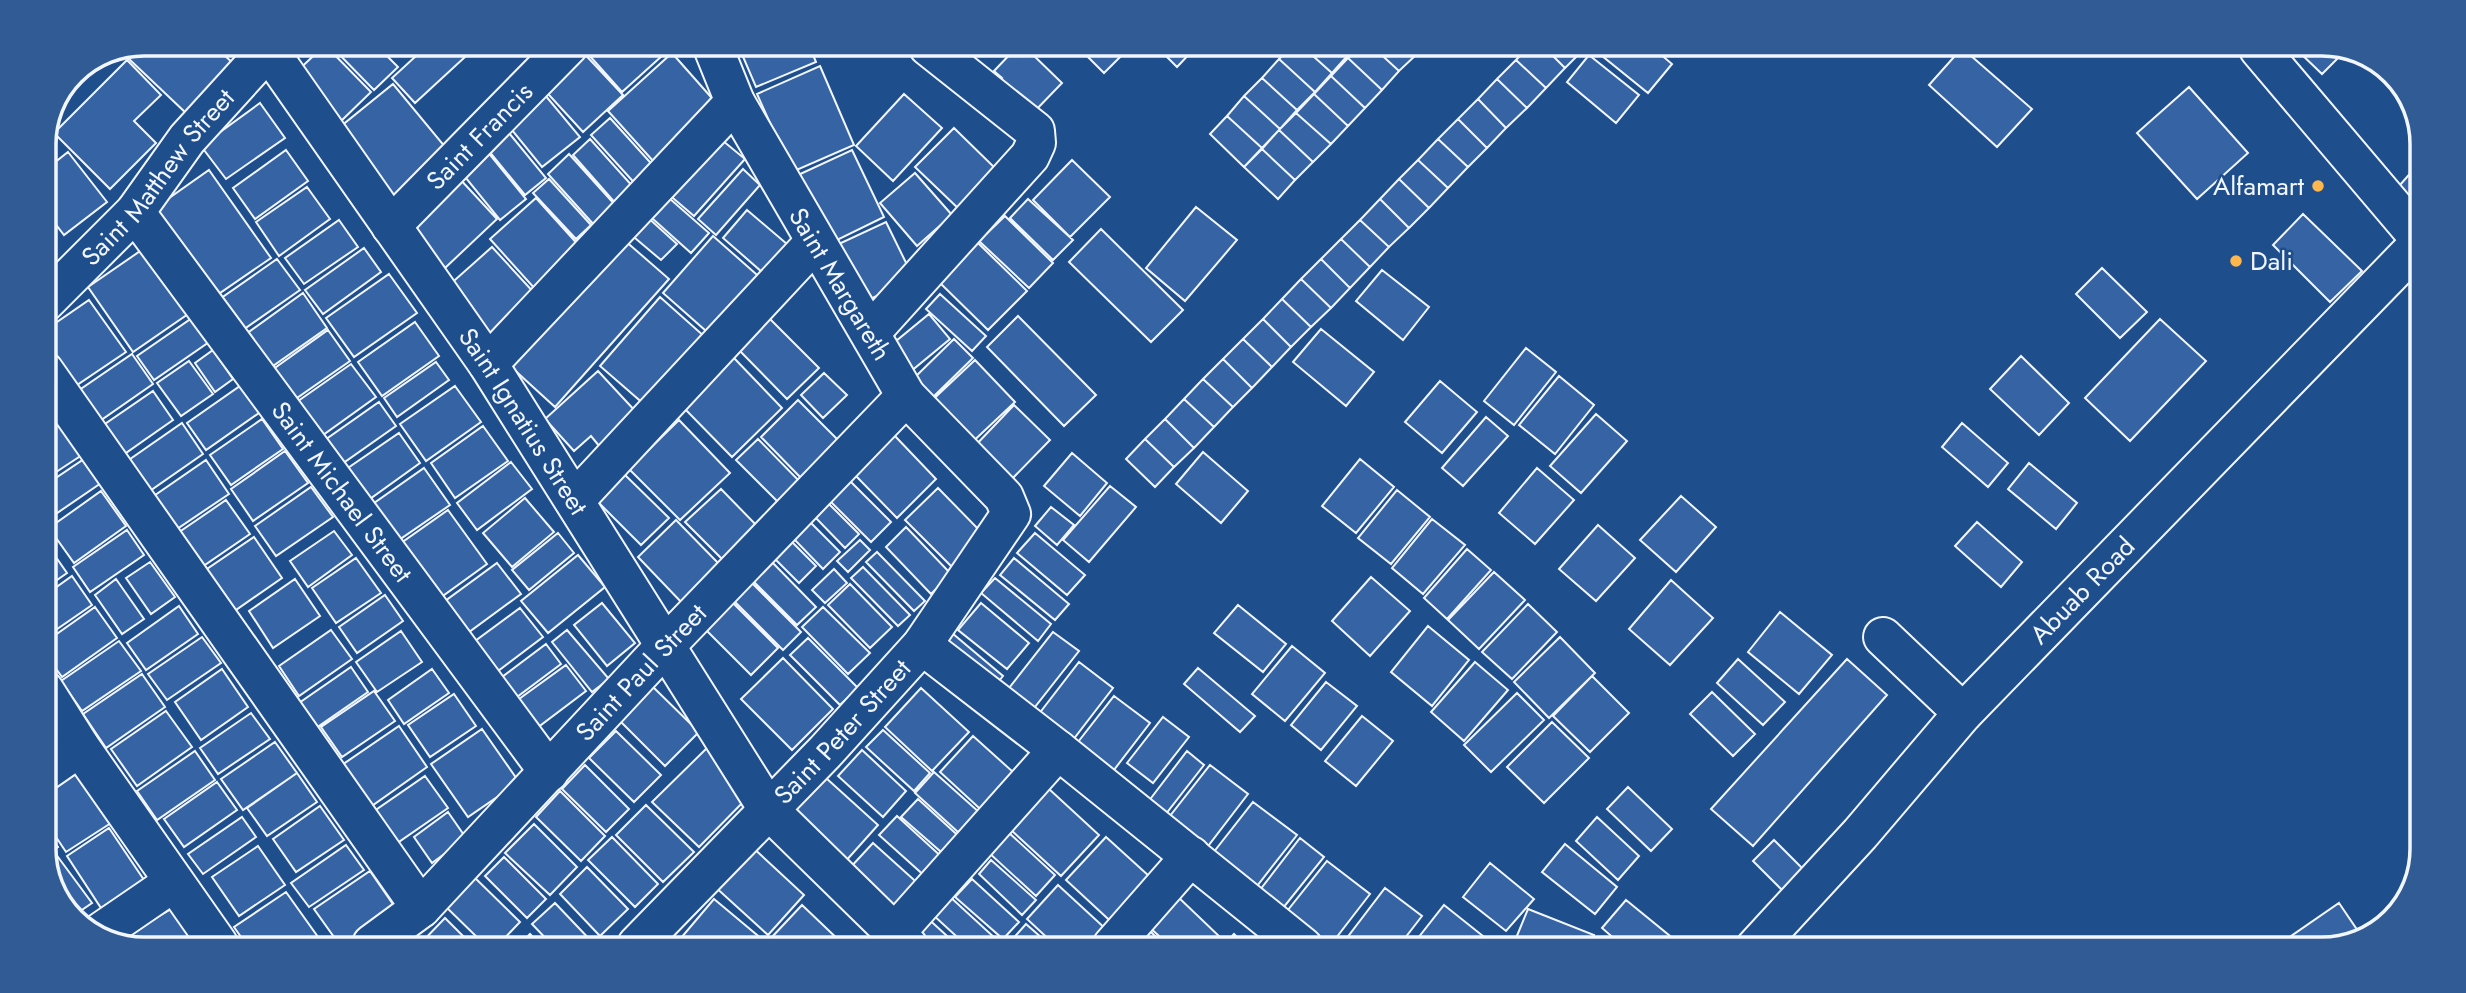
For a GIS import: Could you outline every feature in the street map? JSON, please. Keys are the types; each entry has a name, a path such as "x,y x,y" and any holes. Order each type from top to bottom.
{"street":[{"name":"Saint Matthew Street","path":"56,291 135,212 187,139 261,56"},
{"name":"Saint Ignatius Street","path":"277,56 488,364 768,808 898,937"},
{"name":"Saint Francis","path":"391,226 558,56"},
{"name":"Saint Margareth","path":"716,56 735,103 906,396 1004,497"},
{"path":"870,333 1030,156 1036,143 1035,131 941,56"},
{"path":"2265,56 2410,228"},
{"path":"488,364 735,103"},
{"name":"Saint Michael Street","path":"135,212 548,772"},
{"path":"575,500 815,242"},
{"name":"Abuab Road","path":"1765,937 1860,834 1963,713 2410,252"},
{"path":"56,388 421,908"},
{"name":"Saint Paul Street","path":"382,937 421,908 667,645 906,396"},
{"name":"Saint Peter Street","path":"645,937 825,752 922,645 1011,514 1004,497"},
{"path":"1883,638 1963,713"},
{"path":"922,645 1058,750 1291,937"},
{"path":"56,710 213,937"},
{"path":"56,764 80,747"},
{"path":"903,937 1058,750"},
{"path":"1120,937 1191,856"},
{"path":"106,928 174,882"}],"building":[{"path":"144,56 225,56 234,64 187,114 129,59"},
{"path":"313,56 336,56 371,92 339,123 293,75"},
{"path":"341,56 387,56 398,67 374,90"},
{"path":"416,56 466,56 415,103 392,78"},
{"path":"569,56 586,56 623,95 583,132 539,84"},
{"path":"590,56 662,56 622,92"},
{"path":"669,56 675,56 718,105 654,162 608,111"},
{"path":"743,56 814,56 816,62 756,87"},
{"path":"1008,56 1034,56 1062,83 1031,115 997,82 1002,78 994,71"},
{"path":"1087,56 1121,56 1104,73"},
{"path":"1166,56 1187,56 1177,67"},
{"path":"1282,56 1313,56 1332,73 1315,92 1279,59"},
{"path":"1313,56 1347,56 1332,73"},
{"path":"1383,56 1399,71 1382,90 1348,58"},
{"path":"1383,56 1415,56 1399,71"},
{"path":"1520,56 1553,56 1565,68 1546,88 1516,60"},
{"path":"1553,56 1577,56 1565,68"},
{"path":"1590,56 1639,95 1616,123 1567,82"},
{"path":"1602,56 1663,56 1672,64 1648,93"},
{"path":"1955,56 1971,56 2032,109 1997,147 1929,85"},
{"path":"2303,56 2338,58 2322,74"},
{"path":"1348,58 1382,90 1365,108 1331,76"},
{"path":"1279,59 1315,92 1297,110 1262,78"},
{"path":"127,60 161,95 134,121 156,143 110,189 57,136 58,129"},
{"path":"1516,60 1546,88 1527,108 1497,79"},
{"path":"820,66 854,145 792,172 757,94"},
{"path":"1331,76 1365,108 1348,126 1314,94"},
{"path":"1262,78 1297,110 1280,129 1244,96"},
{"path":"1497,79 1527,108 1506,128 1478,99"},
{"path":"393,84 451,154 392,202 335,131"},
{"path":"2189,87 2248,153 2197,199 2137,133"},
{"path":"540,89 580,137 542,167 503,119"},
{"path":"904,94 942,128 893,181 856,146"},
{"path":"1314,94 1348,126 1331,144 1296,113"},
{"path":"1244,96 1280,129 1262,148 1227,116"},
{"path":"1478,99 1506,128 1487,148 1458,119"},
{"path":"260,103 285,138 226,179 201,146"},
{"path":"1296,113 1331,144 1313,162 1279,130"},
{"path":"1227,116 1262,148 1244,167 1210,134"},
{"path":"610,118 658,171 639,188 591,135"},
{"path":"1458,119 1487,148 1468,167 1438,139"},
{"path":"954,128 999,172 961,211 915,167"},
{"path":"1279,130 1313,162 1295,180 1262,149"},
{"path":"509,133 546,178 525,195 488,150"},
{"path":"717,136 745,159 694,216 667,193"},
{"path":"590,139 635,189 617,205 573,155"},
{"path":"1438,139 1468,167 1448,188 1418,160"},
{"path":"1262,149 1295,180 1278,199 1244,167"},
{"path":"286,150 308,181 255,219 233,188"},
{"path":"852,150 884,217 831,243 798,175"},
{"path":"487,151 526,199 500,220 461,172"},
{"path":"68,152 107,202 64,235 56,225 56,162"},
{"path":"569,154 617,207 595,226 548,174"},
{"path":"1072,160 1110,197 1070,237 1033,200"},
{"path":"1418,160 1448,188 1429,208 1399,179"},
{"path":"743,169 760,185 716,235 698,219"},
{"path":"209,170 271,258 217,295 155,208"},
{"path":"915,173 952,215 917,246 880,203"},
{"path":"2410,174 2410,210 2392,194"},
{"path":"458,177 497,219 445,268 406,225"},
{"path":"549,179 591,225 576,239 533,193"},
{"path":"1399,179 1429,208 1409,228 1380,199"},
{"path":"307,187 330,219 279,256 256,222"},
{"path":"661,191 709,233 691,253 644,211"},
{"path":"536,198 582,249 536,290 490,239"},
{"path":"1028,199 1073,240 1053,260 1010,218"},
{"path":"1380,199 1409,228 1389,247 1360,220"},
{"path":"1196,207 1237,240 1185,301 1146,268"},
{"path":"747,210 787,244 762,272 723,238"},
{"path":"2303,214 2362,271 2330,302 2273,245"},
{"path":"645,215 677,244 661,260 629,233"},
{"path":"1005,216 1053,263 1029,288 979,241"},
{"path":"339,220 358,247 304,284 285,258"},
{"path":"1360,220 1389,247 1370,267 1341,239"},
{"path":"886,222 914,279 855,306 828,249"},
{"path":"1101,229 1183,310 1151,342 1069,262"},
{"path":"713,236 764,281 714,338 663,293"},
{"path":"623,239 669,279 555,407 509,365"},
{"path":"1341,239 1370,267 1350,288 1321,259"},
{"path":"978,243 1027,291 988,330 939,282"},
{"path":"146,247 191,312 133,352 88,287"},
{"path":"492,247 537,296 492,336 447,287"},
{"path":"364,248 381,272 323,314 305,290"},
{"path":"277,259 300,290 240,332 217,301"},
{"path":"1321,259 1350,288 1331,308 1301,279"},
{"path":"2102,268 2147,312 2120,338 2076,294"},
{"path":"1382,270 1429,307 1403,340 1356,301"},
{"path":"389,274 417,313 354,357 326,318"},
{"path":"1301,279 1331,308 1311,327 1282,299"},
{"path":"303,293 327,328 270,368 246,334"},
{"path":"940,294 986,336 972,351 926,309"},
{"path":"660,297 705,337 645,405 600,366"},
{"path":"1282,299 1311,327 1291,347 1263,319"},
{"path":"89,300 126,352 71,389 56,367 56,323"},
{"path":"929,314 950,339 910,372 890,346"},
{"path":"195,316 212,340 154,380 137,356"},
{"path":"1018,316 1096,395 1064,426 987,347"},
{"path":"769,318 819,368 787,399 737,348"},
{"path":"1263,319 1291,347 1272,367 1243,339"},
{"path":"2160,319 2206,361 2130,441 2085,398"},
{"path":"415,322 439,356 382,396 358,362"},
{"path":"1321,329 1374,372 1346,406 1293,362"},
{"path":"328,330 350,361 294,400 272,370"},
{"path":"954,339 973,358 930,400 911,381"},
{"path":"1243,339 1272,367 1252,388 1223,359"},
{"path":"1526,348 1556,372 1514,425 1484,401"},
{"path":"213,350 233,379 215,392 195,363"},
{"path":"132,354 153,384 94,425 72,395"},
{"path":"2021,356 2069,403 2039,435 1990,389"},
{"path":"733,357 782,408 732,457 682,406"},
{"path":"1223,359 1252,388 1233,407 1203,379"},
{"path":"975,360 1015,402 966,448 926,406"},
{"path":"189,361 213,394 181,416 157,383"},
{"path":"436,362 449,380 397,417 384,398"},
{"path":"351,364 376,397 316,440 291,406"},
{"path":"598,371 638,414 600,447 591,436 574,451 545,419"},
{"path":"824,373 847,395 823,418 801,395"},
{"path":"1559,376 1594,405 1555,454 1519,425"},
{"path":"1203,379 1233,407 1214,427 1184,399"},
{"path":"1440,381 1477,412 1442,453 1405,422"},
{"path":"240,386 259,413 206,450 187,423"},
{"path":"455,386 481,422 426,461 400,424"},
{"path":"153,391 173,420 123,455 102,426"},
{"path":"1184,399 1214,427 1194,448 1165,419"},
{"path":"798,400 842,444 804,481 761,437"},
{"path":"379,402 396,426 339,466 322,442"},
{"path":"1014,405 1050,440 1008,483 972,449"},
{"path":"1596,414 1627,441 1581,493 1550,466"},
{"path":"1486,417 1508,436 1463,486 1442,468"},
{"path":"61,419 85,453 56,472 56,422"},
{"path":"262,419 283,449 231,485 210,455"},
{"path":"1165,419 1194,448 1174,467 1145,439"},
{"path":"679,420 730,473 680,520 629,469"},
{"path":"182,423 203,454 144,495 123,464"},
{"path":"1962,423 2008,463 1988,487 1942,447"},
{"path":"483,426 508,461 455,498 431,463"},
{"path":"399,433 420,463 367,501 345,470"},
{"path":"894,435 936,479 897,518 854,474"},
{"path":"758,439 806,488 785,509 736,460"},
{"path":"1145,439 1174,467 1155,487 1126,459"},
{"path":"285,451 308,483 253,521 231,489"},
{"path":"1203,452 1248,491 1221,523 1176,484"},
{"path":"1072,453 1107,483 1080,516 1044,486"},
{"path":"87,457 104,481 56,514 56,478"},
{"path":"1360,459 1394,487 1356,533 1322,506"},
{"path":"206,460 229,494 171,533 148,500"},
{"path":"511,462 532,489 477,530 457,503"},
{"path":"2029,463 2077,503 2056,529 2008,489"},
{"path":"424,468 450,505 393,544 367,508"},
{"path":"1537,468 1574,500 1535,544 1499,513"},
{"path":"623,473 669,518 641,545 596,500"},
{"path":"849,480 891,522 871,542 829,500"},
{"path":"1110,486 1136,507 1089,562 1063,540"},
{"path":"311,487 333,517 276,556 255,526"},
{"path":"938,488 984,535 952,567 905,520"},
{"path":"721,489 761,530 727,564 685,522"},
{"path":"1397,490 1430,517 1391,564 1358,538"},
{"path":"101,491 126,526 74,563 56,538 56,523"},
{"path":"1681,496 1716,527 1676,572 1640,540"},
{"path":"525,498 554,532 512,567 483,533"},
{"path":"226,500 250,534 196,571 172,537"},
{"path":"826,501 859,534 845,548 813,515"},
{"path":"1051,507 1074,525 1057,545 1035,526"},
{"path":"448,510 487,564 433,603 394,548"},
{"path":"1432,519 1465,545 1423,594 1392,568"},
{"path":"676,520 722,567 684,605 638,557"},
{"path":"809,521 840,552 823,569 793,538"},
{"path":"1977,522 2022,562 2001,587 1955,546"},
{"path":"1598,525 1635,558 1596,601 1559,569"},
{"path":"906,527 951,574 931,594 886,547"},
{"path":"127,530 144,555 90,592 73,567"},
{"path":"334,531 352,555 308,587 290,561"},
{"path":"558,533 574,553 529,590 512,570"},
{"path":"1035,533 1085,575 1067,595 1017,553"},
{"path":"254,537 282,578 233,612 204,571"},
{"path":"790,540 816,566 799,583 773,557"},
{"path":"860,540 870,550 848,572 837,561"},
{"path":"1467,549 1491,570 1447,619 1424,598"},
{"path":"877,552 925,601 914,611 866,562"},
{"path":"578,555 605,587 548,633 521,601"},
{"path":"56,557 67,573 56,581"},
{"path":"356,558 381,593 336,623 312,588"},
{"path":"768,558 816,607 797,625 749,577"},
{"path":"1014,558 1069,604 1055,620 1000,575"},
{"path":"150,562 175,597 151,614 126,578"},
{"path":"497,563 521,594 465,635 441,604"},
{"path":"863,567 910,615 898,626 851,578"},
{"path":"834,569 847,583 825,603 812,590"},
{"path":"1494,572 1525,600 1479,649 1448,620"},
{"path":"72,576 92,605 56,630 56,587"},
{"path":"1371,577 1410,611 1370,656 1332,621"},
{"path":"995,578 1051,624 1038,641 981,593"},
{"path":"116,579 144,619 122,634 95,595"},
{"path":"295,579 320,616 273,648 249,611"},
{"path":"1671,580 1713,618 1670,665 1629,629"},
{"path":"750,581 801,632 783,650 732,599"},
{"path":"850,584 892,627 870,648 828,605"},
{"path":"385,595 403,621 357,653 339,627"},
{"path":"732,602 778,648 751,675 705,629"},
{"path":"602,603 635,643 607,666 574,625"},
{"path":"981,603 1029,643 1007,669 958,630"},
{"path":"1528,604 1557,632 1512,679 1482,652"},
{"path":"1238,605 1286,644 1263,672 1214,633"},
{"path":"179,606 198,634 146,670 127,643"},
{"path":"95,607 117,638 62,677 56,669 56,635"},
{"path":"823,607 870,653 848,674 802,627"},
{"path":"520,608 543,637 490,677 467,647"},
{"path":"1780,612 1832,655 1799,694 1748,652"},
{"path":"1428,626 1469,660 1432,706 1391,672"},
{"path":"331,630 352,659 299,696 279,666"},
{"path":"567,630 609,679 592,692 552,642"},
{"path":"401,631 422,662 377,692 356,662"},
{"path":"1053,632 1079,651 1027,717 1002,697"},
{"path":"952,633 1003,676 991,691 939,648"},
{"path":"202,637 221,663 167,700 148,674"},
{"path":"1560,637 1595,673 1549,718 1514,682"},
{"path":"808,638 858,688 840,705 790,655"},
{"path":"119,641 141,671 82,711 61,681"},
{"path":"546,644 561,664 505,706 490,686"},
{"path":"1292,646 1325,673 1285,721 1252,694"},
{"path":"783,658 833,709 792,750 741,699"},
{"path":"1738,659 1785,702 1763,725 1717,683"},
{"path":"1847,659 1887,695 1753,846 1711,809"},
{"path":"1079,662 1113,688 1069,745 1035,719"},
{"path":"1475,662 1508,690 1464,741 1431,712"},
{"path":"566,665 586,691 529,734 508,707"},
{"path":"351,667 368,692 316,728 299,703"},
{"path":"1198,668 1255,716 1240,732 1184,684"},
{"path":"222,669 248,707 201,740 175,702"},
{"path":"432,669 449,693 404,724 388,700"},
{"path":"142,674 165,707 106,748 83,714"},
{"path":"1592,676 1629,713 1590,752 1553,716"},
{"path":"1326,682 1357,706 1321,750 1291,725"},
{"path":"652,686 699,732 665,766 619,720"},
{"path":"921,688 969,732 932,771 885,727"},
{"path":"374,691 395,721 342,757 321,727"},
{"path":"1712,692 1755,734 1733,756 1690,714"},
{"path":"1517,693 1544,720 1491,772 1464,745"},
{"path":"454,694 476,726 430,757 408,725"},
{"path":"1114,696 1150,723 1107,779 1071,751"},
{"path":"166,711 192,747 137,786 111,749"},
{"path":"251,713 270,739 218,774 200,748"},
{"path":"1362,716 1393,741 1356,786 1325,761"},
{"path":"1163,717 1189,737 1153,783 1127,763"},
{"path":"1552,722 1589,758 1544,803 1507,767"},
{"path":"399,726 427,767 366,810 336,769"},
{"path":"482,729 519,782 468,817 431,764"},
{"path":"883,730 930,773 914,791 866,747"},
{"path":"616,731 661,775 634,802 589,758"},
{"path":"973,736 1023,781 990,818 940,772"},
{"path":"275,742 297,773 243,810 221,779"},
{"path":"707,748 752,793 699,847 652,802"},
{"path":"862,750 906,791 883,817 838,776"},
{"path":"195,751 215,780 157,820 137,791"},
{"path":"1187,751 1204,765 1165,815 1148,802"},
{"path":"585,765 629,809 606,832 562,789"},
{"path":"1210,765 1248,794 1205,850 1166,821"},
{"path":"73,766 111,823 66,852 56,837 56,777"},
{"path":"934,772 989,821 969,842 915,793"},
{"path":"297,773 317,802 267,836 247,808"},
{"path":"425,776 448,808 390,848 367,816"},
{"path":"826,778 878,825 844,863 791,815"},
{"path":"217,782 237,810 184,847 164,819"},
{"path":"1628,787 1672,829 1651,851 1607,809"},
{"path":"1049,789 1099,835 1061,876 1011,830"},
{"path":"560,791 605,836 581,861 536,817"},
{"path":"918,799 964,841 948,858 901,817"},
{"path":"1253,802 1297,835 1257,886 1213,853"},
{"path":"646,805 694,852 663,882 616,835"},
{"path":"320,806 344,840 296,872 273,839"},
{"path":"448,812 466,838 432,863 414,837"},
{"path":"897,816 945,860 927,878 879,835"},
{"path":"242,817 256,837 203,874 188,854"},
{"path":"1597,817 1639,856 1618,880 1576,841"},
{"path":"534,824 577,867 550,895 505,853"},
{"path":"109,828 144,880 101,908 67,856"},
{"path":"1007,831 1055,875 1036,896 988,852"},
{"path":"612,837 658,884 635,907 588,860"},
{"path":"1106,837 1160,886 1119,929 1066,880"},
{"path":"1300,838 1324,857 1279,913 1256,895"},
{"path":"1774,840 1803,869 1782,890 1753,861"},
{"path":"873,843 923,888 898,915 848,870"},
{"path":"1565,844 1617,887 1595,914 1542,872"},
{"path":"346,845 364,870 309,907 291,883"},
{"path":"750,845 804,895 768,935 713,885"},
{"path":"258,846 285,885 239,916 212,877"},
{"path":"504,857 546,899 527,918 485,876"},
{"path":"57,858 92,903 81,910 63,883"},
{"path":"991,860 1036,900 1022,915 979,874"},
{"path":"1327,861 1370,894 1337,937 1302,937 1280,920"},
{"path":"1490,863 1534,899 1506,931 1463,897"},
{"path":"587,867 628,909 600,936 560,894"},
{"path":"370,871 399,913 364,937 334,937 314,909"},
{"path":"472,875 520,922 506,937 477,937 443,904"},
{"path":"972,879 1019,922 1005,937 1001,937 955,897"},
{"path":"1058,885 1108,931 1102,937 1046,937 1027,919"},
{"path":"1385,888 1422,916 1406,937 1348,937"},
{"path":"286,892 318,937 241,937 234,927"},
{"path":"948,895 994,937 957,937 932,914"},
{"path":"1176,895 1220,937 1160,937 1148,926"},
{"path":"714,899 759,937 682,937"},
{"path":"1626,900 1670,936 1612,937 1602,928"},
{"path":"555,903 587,937 544,937 532,924"},
{"path":"2339,903 2357,930 2333,936 2290,937"},
{"path":"802,905 836,937 772,937"},
{"path":"1444,905 1484,937 1419,937"},
{"path":"173,908 191,937 144,937 127,935"},
{"path":"1528,909 1594,935 1593,937 1516,937"},
{"path":"923,914 948,937 911,937 906,932"},
{"path":"445,918 464,937 427,937"},
{"path":"1026,924 1041,937 1014,937"}],"place":[{"name":"Alfamart","path":"2318,186"},
{"name":"Dali","path":"2236,261"}]}
